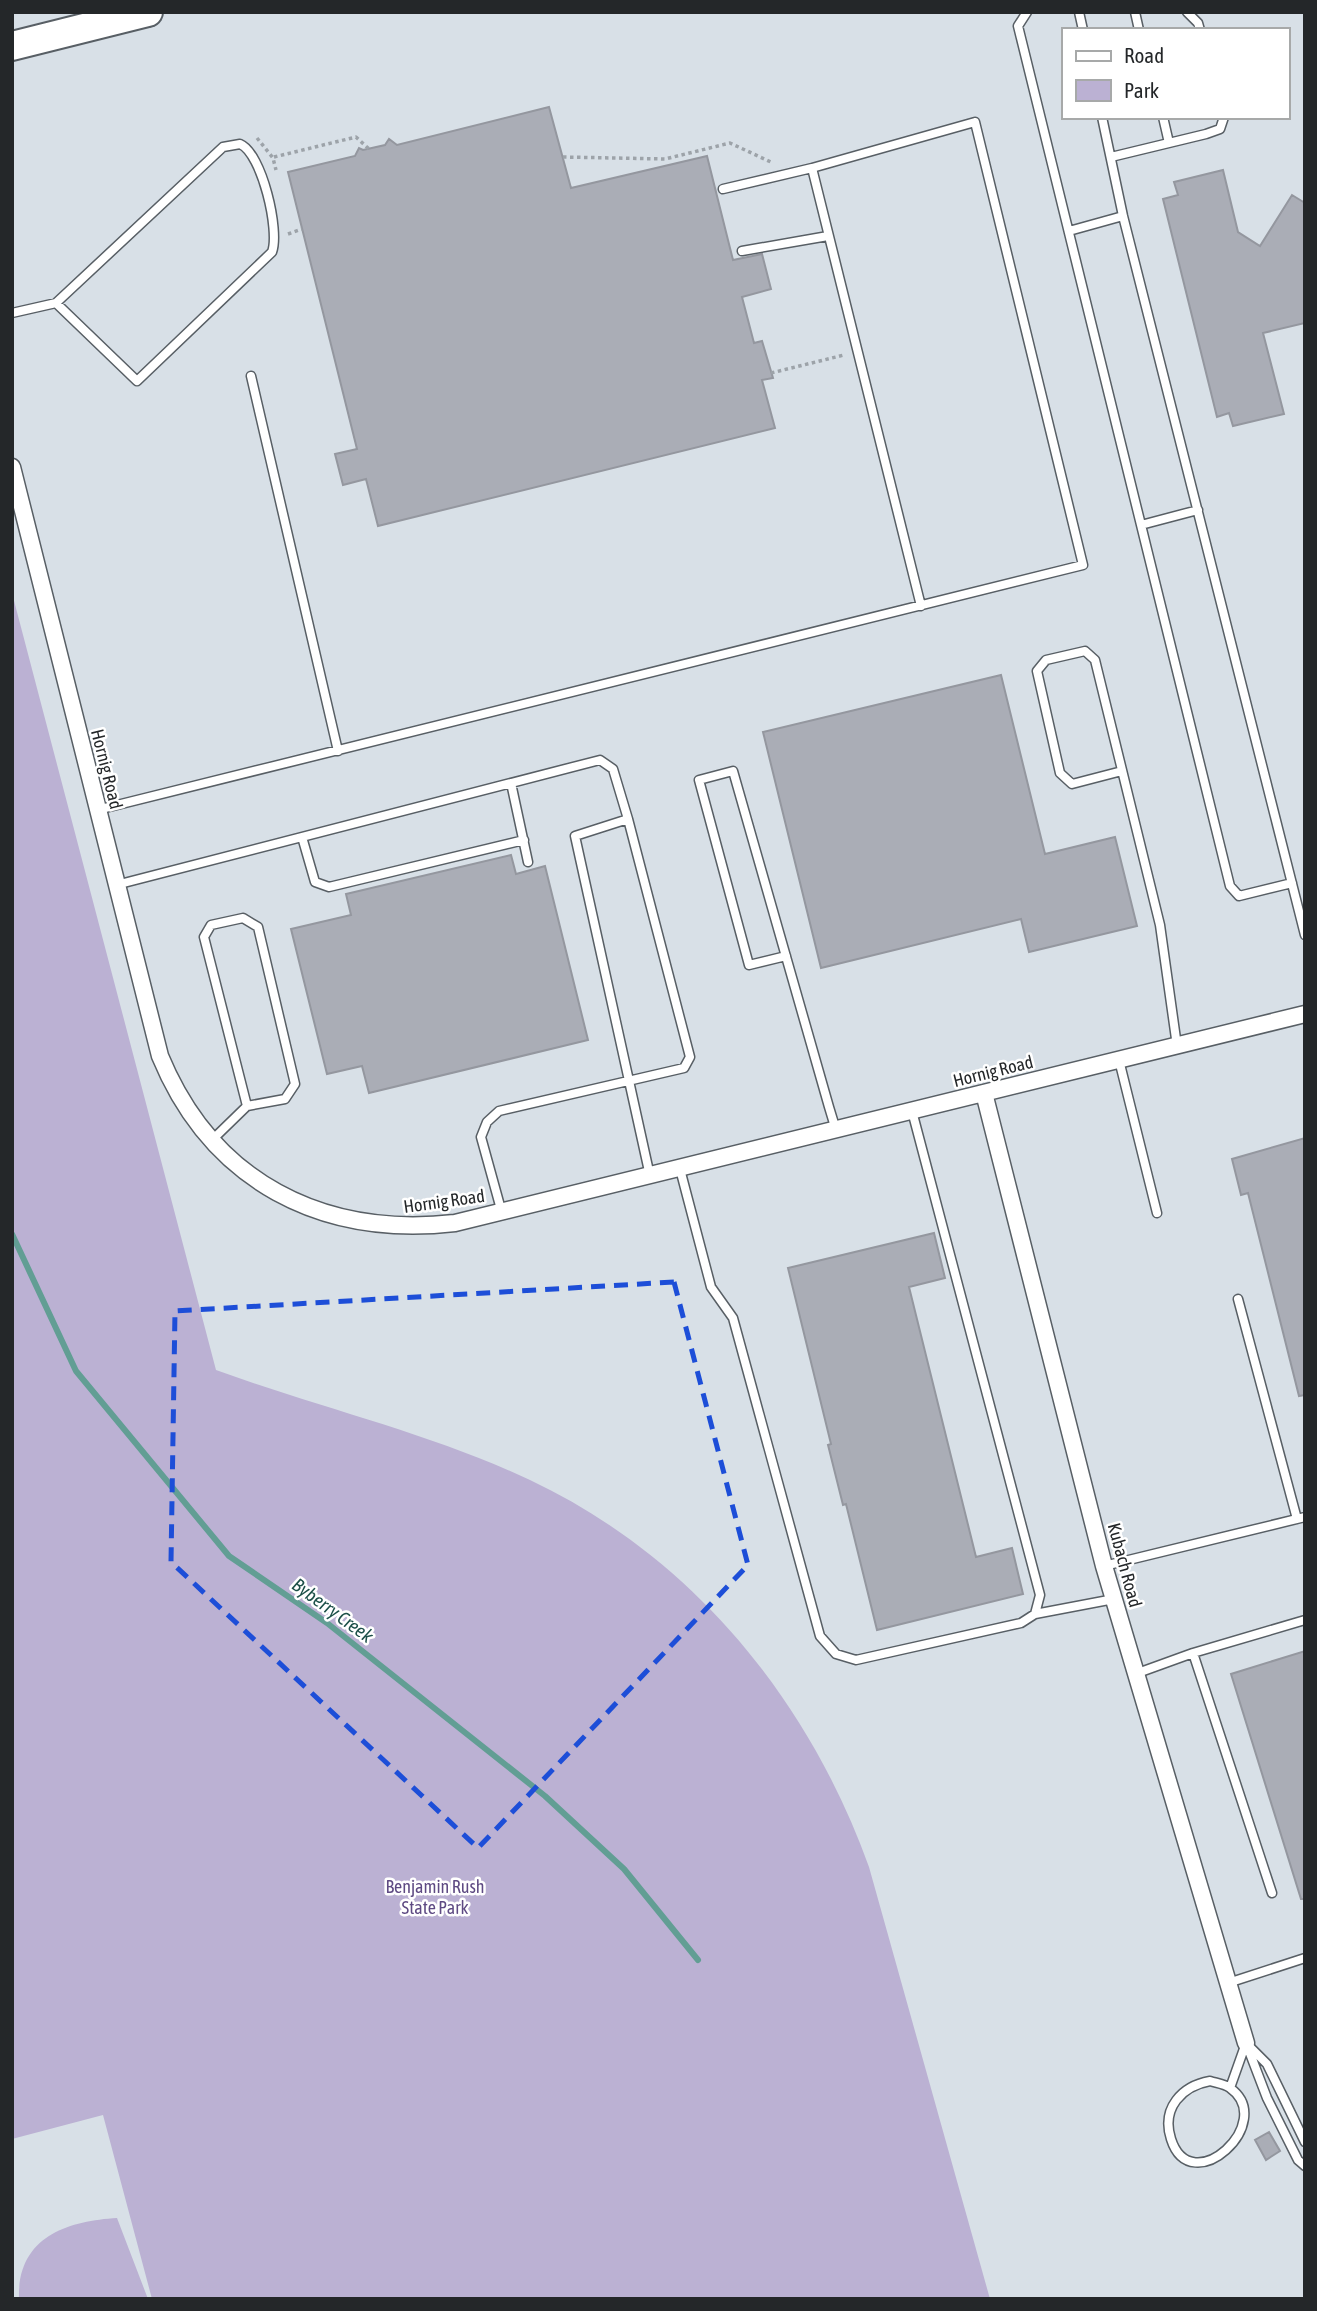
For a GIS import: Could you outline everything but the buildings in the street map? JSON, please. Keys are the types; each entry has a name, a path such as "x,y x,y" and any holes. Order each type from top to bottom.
{"highway":[{"path":"12,46 148,12"}],"street":[{"name":"Hornig Road","path":"12,467 160,1056 183,1103 211,1141 263,1185 314,1210 340,1219 396,1227 425,1227 502,1213 1305,1014"},
{"name":"Kubach Road","path":"984,1093 1104,1566 1246,2043"}],"lane":[{"path":"1027,12 1018,26 1230,887 1239,896 1292,883"},
{"path":"1187,12 1199,28"},
{"path":"1102,119 1124,216 1305,935"},
{"path":"1163,119 1169,143"},
{"path":"1111,158 1220,129 1223,119"},
{"path":"97,810 1083,565 975,122 812,168 723,189"},
{"path":"12,313 56,303 223,147 240,144 254,155 276,237 272,252 137,381 56,303"},
{"path":"812,168 921,606"},
{"path":"1069,231 1124,216"},
{"path":"742,251 828,236"},
{"path":"251,376 338,751"},
{"path":"1141,525 1198,510"},
{"path":"1122,771 1072,784 1060,773 1037,671 1046,660 1085,651 1095,660 1160,925 1177,1046"},
{"path":"116,885 600,760 613,769 690,1057 684,1068 499,1111 487,1122 481,1137 502,1213"},
{"path":"786,956 749,965 699,780 733,771 836,1130"},
{"path":"511,783 528,862"},
{"path":"628,819 575,836 649,1176"},
{"path":"302,837 315,882 329,887 524,840"},
{"path":"211,1141 247,1106 285,1098 295,1084 258,927 243,918 211,925 204,937 247,1106"},
{"path":"1119,1060 1157,1213"},
{"path":"912,1111 1040,1595 1035,1614"},
{"path":"680,1169 711,1287 733,1318 820,1636 836,1654 856,1660 1021,1623 1035,1614 1114,1599"},
{"path":"1104,1566 1301,1518 1238,1299"},
{"path":"1135,1674 1193,1653 1305,1620"},
{"path":"1193,1653 1272,1893"},
{"path":"1228,1983 1305,1958"},
{"path":"1230,2088 1246,2043"},
{"path":"1246,2043 1268,2064 1305,2142"},
{"path":"1246,2043 1267,2098 1298,2160 1305,2166"},
{"path":"1210,2081 1230,2088 1239,2099 1242,2110 1242,2127 1236,2141 1226,2153 1211,2161 1193,2161 1180,2154 1171,2139 1169,2119 1179,2095 1192,2084 1210,2081"}],"path":[{"path":"273,158 356,137 369,149"},
{"path":"563,157 665,159 730,143 793,172"},
{"path":"771,373 858,352"}],"highlighted area":[{"path":"674,1282 748,1565 478,1848 171,1562 175,1311"}],"green space":[{"name":"Benjamin Rush State Park","path":"12,593 216,1370 453,1448 530,1480 589,1512 643,1549 693,1592 738,1640 778,1691 814,1747 844,1806 869,1867 990,2299 152,2299 103,2115 12,2139"},
{"path":"117,2218 148,2299 19,2299 26,2261 48,2236 80,2223"}],"waterway":[{"name":"Byberry Creek","path":"12,1234 76,1371 229,1556 327,1623 545,1796 624,1869 698,1960"}]}
